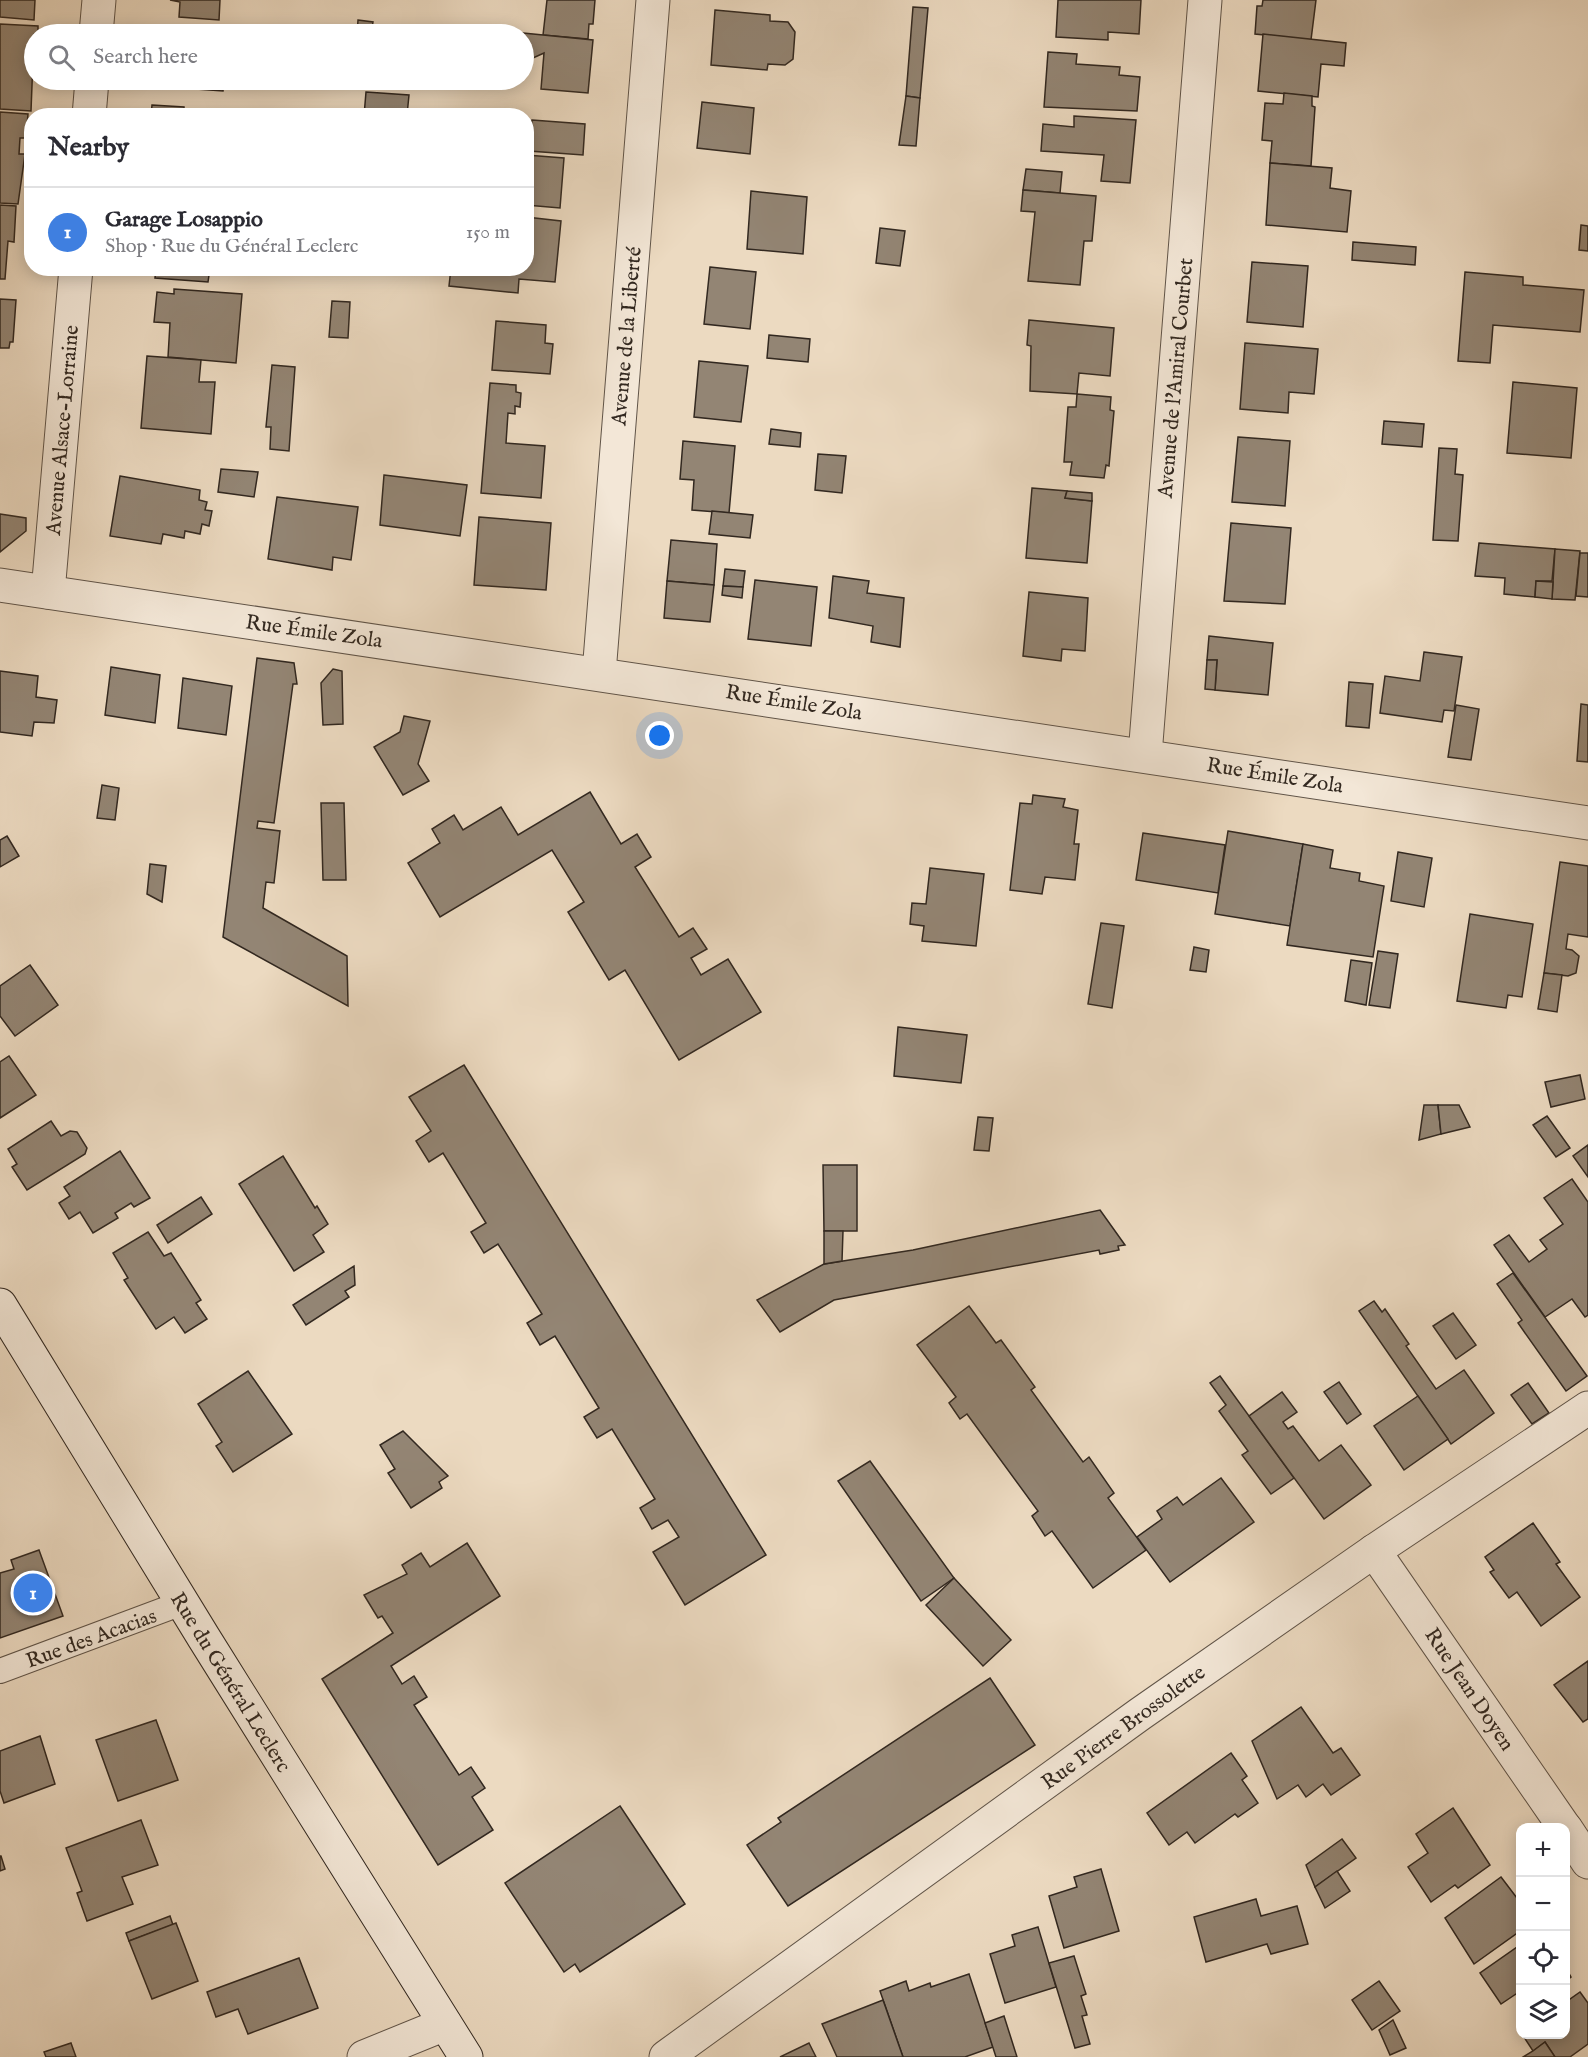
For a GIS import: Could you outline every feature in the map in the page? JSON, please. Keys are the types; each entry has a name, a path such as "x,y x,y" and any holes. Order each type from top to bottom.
{"street":[{"path":"97,24 99,0"},
{"name":"Avenue de la Liberté","path":"599,673 653,0"},
{"name":"Avenue de l'Amiral Courbet","path":"1145,755 1205,0"},
{"path":"90,108 91,90"},
{"name":"Avenue Alsace-Lorraine","path":"48,592 75,276"},
{"name":"Rue Émile Zola","path":"0,585 1588,823"},
{"name":"Rue du Général Leclerc","path":"0,1305 182,1603 466,2057"},
{"name":"Rue Pierre Brossolette","path":"666,2057 1140,1714 1374,1551 1588,1408"},
{"name":"Rue Jean Doyen","path":"1374,1551 1562,1823"},
{"name":"Rue Jean Doyen","path":"1570,1835 1588,1862"},
{"path":"364,2057 445,2024"}],"lane":[{"name":"Rue des Acacias","path":"0,1671 182,1603"}],"building":[{"path":"0,0 35,0 34,20 0,17"},
{"path":"170,0 220,0 219,20 179,17 180,2"},
{"path":"547,0 595,0 593,24 589,24 588,39 543,35"},
{"path":"1058,0 1141,0 1139,34 1108,32 1108,40 1056,37"},
{"path":"1263,0 1316,0 1311,40 1255,34 1257,6 1262,6"},
{"path":"913,7 928,8 920,98 906,96"},
{"path":"715,10 770,15 770,21 788,22 795,32 793,59 785,65 768,64 767,70 711,65"},
{"path":"358,20 373,22 373,24 358,24"},
{"path":"0,24 24,25 24,90 32,90 31,108 24,108 24,111 0,109"},
{"path":"534,34 593,40 588,93 541,89 544,53 534,58"},
{"path":"1263,34 1346,43 1344,66 1321,64 1318,97 1258,91"},
{"path":"1048,52 1077,54 1076,64 1120,67 1119,75 1140,77 1137,111 1044,107"},
{"path":"366,92 409,95 408,108 365,108"},
{"path":"1284,93 1312,96 1312,106 1315,107 1311,166 1270,163 1272,141 1262,140 1265,103 1283,104"},
{"path":"906,96 920,98 916,146 899,145"},
{"path":"702,102 754,108 750,154 697,148"},
{"path":"152,105 184,107 184,108 152,108"},
{"path":"0,112 24,114 24,138 20,138 19,154 24,154 24,161 18,204 0,203"},
{"path":"1074,116 1136,120 1130,183 1101,181 1104,155 1041,151 1043,124 1074,127"},
{"path":"534,120 585,124 583,155 534,151"},
{"path":"534,156 564,158 560,208 534,206"},
{"path":"1270,163 1332,168 1330,188 1351,191 1347,232 1266,225"},
{"path":"1026,169 1062,172 1060,193 1023,190"},
{"path":"1023,190 1096,196 1092,241 1084,241 1080,285 1028,281 1035,212 1021,211"},
{"path":"751,191 807,197 803,254 747,249"},
{"path":"0,205 16,206 14,242 8,241 5,279 0,279"},
{"path":"534,218 561,221 555,282 519,279 518,293 449,286 450,276 534,276"},
{"path":"1581,225 1588,226 1588,251 1579,250"},
{"path":"880,228 905,231 900,266 876,263"},
{"path":"1353,242 1416,247 1415,265 1352,260"},
{"path":"1252,262 1308,266 1303,327 1247,322"},
{"path":"710,267 756,272 750,329 704,324"},
{"path":"1465,272 1523,277 1523,285 1584,290 1580,332 1493,325 1490,363 1458,361"},
{"path":"155,276 209,276 208,282 155,278"},
{"path":"174,289 242,294 236,363 168,357 170,323 154,322 157,292 174,294"},
{"path":"0,299 16,300 13,342 10,342 9,348 0,348"},
{"path":"332,301 350,302 348,338 329,337"},
{"path":"1029,320 1114,328 1110,376 1079,373 1077,394 1030,391 1031,346 1027,345"},
{"path":"496,321 546,325 545,343 553,344 550,374 492,370"},
{"path":"769,335 810,339 808,362 767,358"},
{"path":"1245,343 1318,349 1314,394 1289,392 1288,413 1240,409"},
{"path":"147,356 201,360 199,382 215,382 211,434 141,428"},
{"path":"699,361 748,366 741,422 694,417"},
{"path":"272,365 295,367 289,451 270,449 271,427 266,427"},
{"path":"1513,382 1577,388 1571,458 1507,453"},
{"path":"490,383 516,385 516,392 521,393 520,407 515,406 515,414 508,413 506,443 545,446 541,498 481,493"},
{"path":"1077,394 1111,397 1110,410 1114,411 1109,466 1106,465 1104,478 1070,475 1072,462 1064,462 1068,407 1076,407"},
{"path":"1384,421 1424,424 1422,447 1382,444"},
{"path":"771,429 801,433 800,447 769,444"},
{"path":"1238,437 1290,441 1285,506 1232,502"},
{"path":"683,441 735,446 729,513 692,510 694,480 680,479"},
{"path":"1439,448 1457,449 1455,474 1463,475 1458,541 1433,540"},
{"path":"818,454 846,456 842,493 815,490"},
{"path":"221,469 258,472 254,497 218,492"},
{"path":"384,475 467,485 460,536 380,525"},
{"path":"120,476 200,490 199,500 207,502 205,510 212,511 209,526 202,524 200,534 185,531 184,538 163,534 161,544 110,536"},
{"path":"1032,488 1067,491 1065,498 1092,501 1087,563 1026,558"},
{"path":"1067,491 1092,493 1092,501 1065,498"},
{"path":"277,497 358,507 351,560 333,557 332,570 268,559"},
{"path":"712,511 753,515 750,538 709,534"},
{"path":"0,514 26,518 26,531 0,552"},
{"path":"479,517 551,523 546,590 474,585"},
{"path":"1231,523 1291,528 1285,604 1224,601"},
{"path":"671,540 717,544 714,585 667,581"},
{"path":"1479,543 1555,549 1552,581 1536,581 1535,597 1504,594 1505,578 1475,576"},
{"path":"1555,549 1580,551 1575,600 1552,599"},
{"path":"1580,553 1588,553 1588,597 1576,596"},
{"path":"725,569 745,571 743,587 723,586"},
{"path":"833,576 869,581 867,593 904,598 900,647 871,642 873,626 829,618"},
{"path":"755,580 817,587 811,646 748,639"},
{"path":"667,581 714,585 710,622 664,618"},
{"path":"1536,581 1553,582 1552,599 1535,597"},
{"path":"723,586 743,587 742,598 722,595"},
{"path":"1029,592 1088,598 1085,651 1062,649 1061,661 1023,656"},
{"path":"1209,636 1273,643 1268,695 1215,690 1217,660 1207,660"},
{"path":"1424,652 1462,657 1454,711 1444,710 1442,722 1380,713 1385,676 1420,681"},
{"path":"257,658 294,663 297,684 293,684 274,823 258,821 257,828 280,831 274,883 266,882 263,908 347,956 348,1006 223,937"},
{"path":"1207,660 1217,660 1215,690 1205,689"},
{"path":"111,667 160,675 155,723 105,715"},
{"path":"333,669 342,671 343,724 323,725 321,683"},
{"path":"0,671 38,676 36,697 57,700 54,723 34,722 32,736 0,732"},
{"path":"183,678 232,686 226,735 178,728"},
{"path":"1349,682 1373,684 1369,728 1346,726"},
{"path":"1581,704 1588,705 1588,762 1577,761"},
{"path":"1456,705 1479,709 1471,760 1448,757"},
{"path":"404,716 430,721 418,764 429,781 403,795 374,747 400,732"},
{"path":"102,785 119,788 115,820 97,818"},
{"path":"590,792 621,844 637,834 651,857 635,867 679,937 693,928 707,949 691,958 701,975 728,959 761,1012 679,1060 625,970 609,980 568,912 584,902 552,850 440,917 408,863 440,843 432,829 454,815 463,830 501,807 518,835"},
{"path":"1033,795 1065,799 1063,807 1078,810 1074,844 1079,844 1075,880 1045,877 1042,894 1010,890 1020,803 1032,804"},
{"path":"321,803 344,803 346,880 323,880"},
{"path":"1228,831 1303,844 1290,926 1215,914"},
{"path":"1143,833 1225,845 1218,893 1136,880"},
{"path":"7,836 19,856 0,867 0,840"},
{"path":"1303,844 1333,850 1330,868 1360,873 1359,881 1384,886 1373,957 1287,945"},
{"path":"1398,852 1432,858 1424,907 1391,901"},
{"path":"1560,862 1588,866 1588,937 1568,934 1566,949 1572,950 1579,956 1576,973 1568,976 1544,973"},
{"path":"150,864 166,866 162,902 147,894"},
{"path":"930,868 984,874 976,946 922,941 924,926 910,924 912,903 926,904"},
{"path":"1470,914 1533,924 1522,997 1508,995 1506,1008 1457,1001"},
{"path":"1101,923 1124,926 1112,1008 1088,1004"},
{"path":"1194,947 1209,950 1206,972 1190,970"},
{"path":"1378,951 1398,954 1390,1008 1369,1005"},
{"path":"1351,960 1372,963 1366,1005 1345,1001"},
{"path":"30,965 58,1005 15,1036 0,1016 0,986"},
{"path":"1544,973 1562,975 1557,1012 1538,1009"},
{"path":"898,1027 967,1035 961,1083 894,1076"},
{"path":"9,1056 36,1095 0,1118 0,1062"},
{"path":"464,1065 766,1555 685,1605 653,1552 679,1537 668,1520 652,1529 640,1508 655,1499 612,1429 597,1438 584,1417 599,1408 555,1336 540,1345 527,1323 542,1314 498,1244 484,1253 471,1232 486,1223 443,1153 429,1162 416,1141 431,1131 409,1097"},
{"path":"1580,1075 1585,1099 1551,1107 1545,1082"},
{"path":"1424,1105 1438,1105 1441,1134 1419,1140"},
{"path":"1438,1105 1459,1105 1470,1127 1441,1134"},
{"path":"1547,1116 1570,1148 1556,1157 1533,1125"},
{"path":"978,1117 993,1118 989,1151 974,1150"},
{"path":"51,1121 61,1136 70,1131 77,1132 87,1148 85,1154 27,1190 12,1167 17,1164 8,1149"},
{"path":"1588,1145 1588,1177 1573,1156"},
{"path":"120,1151 150,1198 134,1207 131,1203 115,1213 118,1218 93,1233 80,1212 69,1219 59,1203 70,1196 64,1187"},
{"path":"283,1156 315,1208 317,1206 328,1224 313,1235 324,1252 294,1271 239,1184"},
{"path":"823,1165 857,1165 857,1231 824,1231"},
{"path":"1572,1179 1588,1202 1588,1315 1585,1317 1572,1299 1545,1317 1494,1245 1509,1235 1529,1262 1547,1249 1540,1240 1563,1224 1544,1198"},
{"path":"201,1197 212,1214 168,1243 157,1225"},
{"path":"1100,1210 1125,1245 1118,1246 1119,1250 1100,1254 1099,1250 834,1300 780,1332 757,1300 824,1264 913,1250"},
{"path":"824,1231 843,1231 842,1261 824,1264"},
{"path":"148,1232 164,1256 171,1253 201,1300 196,1303 207,1319 185,1333 174,1317 156,1329 124,1280 128,1278 113,1253"},
{"path":"354,1266 355,1285 345,1291 349,1297 306,1325 293,1305"},
{"path":"1513,1273 1587,1376 1566,1391 1518,1323 1522,1320 1497,1284"},
{"path":"1374,1301 1382,1312 1385,1309 1409,1344 1406,1346 1436,1389 1464,1370 1494,1413 1451,1444 1359,1311"},
{"path":"969,1306 996,1343 1001,1340 1035,1387 1031,1390 1083,1462 1089,1457 1114,1493 1108,1498 1146,1550 1093,1588 1052,1531 1045,1536 1032,1516 1038,1511 967,1414 960,1419 949,1403 956,1397 917,1345"},
{"path":"1453,1313 1476,1345 1456,1359 1433,1326"},
{"path":"248,1371 292,1434 233,1472 216,1446 222,1442 198,1404"},
{"path":"1220,1376 1294,1478 1271,1494 1242,1455 1248,1451 1219,1411 1226,1405 1210,1383"},
{"path":"1339,1382 1361,1414 1347,1424 1324,1392"},
{"path":"1528,1383 1549,1413 1532,1424 1511,1395"},
{"path":"1282,1392 1297,1412 1283,1422 1288,1429 1293,1426 1319,1461 1341,1445 1371,1485 1324,1519 1249,1416"},
{"path":"1418,1396 1448,1439 1404,1470 1374,1426"},
{"path":"403,1431 448,1476 439,1482 442,1488 411,1508 388,1473 395,1469 380,1445"},
{"path":"870,1461 954,1578 921,1601 838,1481"},
{"path":"1221,1478 1254,1522 1170,1582 1137,1537 1162,1519 1157,1511 1177,1497 1183,1505"},
{"path":"1533,1523 1560,1562 1556,1564 1580,1597 1541,1626 1517,1592 1509,1598 1490,1572 1494,1570 1485,1557"},
{"path":"467,1543 500,1596 391,1666 402,1684 414,1676 427,1697 414,1705 459,1775 471,1767 485,1788 472,1797 493,1830 438,1865 322,1679 393,1633 382,1616 378,1618 364,1595 407,1574 402,1565 421,1553 430,1567"},
{"path":"39,1550 63,1616 0,1638 0,1573 14,1569 11,1560"},
{"path":"954,1578 1011,1640 983,1666 926,1605"},
{"path":"1588,1661 1588,1719 1583,1722 1554,1685"},
{"path":"990,1678 1035,1745 788,1906 747,1845 781,1822 778,1818"},
{"path":"1301,1707 1333,1753 1341,1748 1360,1775 1331,1795 1323,1784 1306,1797 1298,1785 1277,1799 1252,1741"},
{"path":"156,1720 178,1780 118,1801 96,1740"},
{"path":"40,1736 55,1784 4,1803 0,1791 0,1751"},
{"path":"1231,1753 1247,1776 1242,1780 1258,1803 1238,1817 1235,1814 1195,1843 1187,1832 1169,1845 1147,1813"},
{"path":"620,1806 685,1904 580,1972 575,1964 564,1972 505,1883"},
{"path":"1453,1808 1490,1865 1458,1888 1455,1885 1431,1902 1408,1867 1428,1853 1416,1834"},
{"path":"141,1820 158,1865 122,1877 133,1904 87,1921 77,1893 82,1891 66,1848"},
{"path":"1342,1839 1356,1858 1315,1887 1306,1865"},
{"path":"0,1856 5,1869 0,1871"},
{"path":"1101,1869 1119,1931 1064,1948 1049,1896 1077,1887 1074,1877"},
{"path":"1337,1871 1350,1891 1325,1908 1315,1887"},
{"path":"1501,1877 1516,1897 1516,1934 1474,1964 1445,1918"},
{"path":"1256,1899 1261,1916 1297,1906 1308,1944 1271,1954 1267,1944 1206,1962 1194,1917"},
{"path":"170,1916 173,1925 129,1941 126,1933"},
{"path":"176,1923 198,1981 152,1999 129,1941"},
{"path":"1038,1927 1056,1987 1005,2003 990,1954 1015,1946 1012,1935"},
{"path":"1516,1948 1516,1994 1501,2004 1480,1973"},
{"path":"1074,1956 1086,1994 1081,1996 1087,2015 1082,2016 1090,2044 1075,2048 1049,1963"},
{"path":"299,1958 318,2008 248,2034 238,2009 216,2017 207,1992"},
{"path":"969,1974 993,2047 965,2057 903,2057 880,1991 906,1981 909,1991 930,1983 931,1987"},
{"path":"1379,1981 1400,2011 1372,2030 1352,2000"},
{"path":"1580,1992 1588,2003 1588,2044 1570,2057 1555,2057 1545,2042 1533,2051 1525,2039 1570,2039 1570,1999"},
{"path":"883,2000 903,2057 837,2057 822,2024"},
{"path":"1004,2016 1017,2057 996,2057 985,2023"},
{"path":"1393,2020 1406,2048 1390,2055 1379,2030"},
{"path":"1545,2042 1555,2057 1523,2057 1533,2051"},
{"path":"71,2043 76,2057 46,2057 44,2052"},
{"path":"809,2043 816,2057 780,2057"}],"place":[{"name":"Garage Losappio","path":"33,1593"}]}
